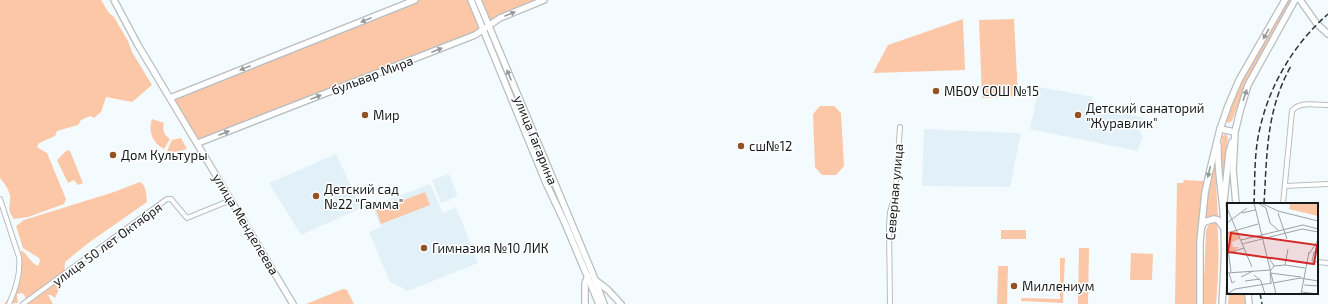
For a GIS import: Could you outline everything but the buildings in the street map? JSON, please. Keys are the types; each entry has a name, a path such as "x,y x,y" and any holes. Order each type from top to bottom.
{"main road":[{"name":"улица Менделеева","path":"114,0 138,45 293,304"},
{"path":"170,98 415,0"},
{"name":"улица Гагарина","path":"471,0 546,183 564,221 599,304"},
{"name":"улица Гагарина","path":"478,0 604,304"},
{"name":"бульвар Мира","path":"198,144 475,35 500,18 544,0"},
{"path":"1200,304 1201,227 1209,174 1220,132 1228,106 1239,80 1285,0"},
{"path":"1223,210 1229,153 1248,85 1296,0"},
{"path":"1300,0 1317,24 1328,34"},
{"path":"1220,132 1235,132"},
{"path":"1220,132 1219,175 1224,228 1222,304"},
{"path":"1235,132 1233,170 1236,203"},
{"path":"1201,227 1204,222 1214,219 1218,220 1224,228"},
{"path":"1223,279 1227,273"},
{"path":"585,304 585,283 588,276"},
{"name":"улица Гагарина","path":"594,279 608,290 621,304"},
{"path":"1248,294 1249,304"}],"street":[{"path":"1283,203 1292,111 1294,107 1300,105 1328,105"},
{"name":"Северная улица","path":"890,304 889,226 892,202 895,196 900,127"},
{"path":"1285,186 1328,184"},
{"path":"0,199 19,257 20,266 14,292 9,304"},
{"name":"улица 50 лет Октября","path":"23,304 167,199 171,199 188,218 231,200"},
{"path":"1318,262 1328,263"}],"shaded area":[{"path":"0,0 101,0 109,13 114,17 128,41 132,52 152,85 132,102 106,97 101,112 94,118 90,116 81,120 78,125 57,131 55,136 39,143 37,147 47,153 66,199 64,204 28,217 14,219 9,210 9,193 0,178"},
{"path":"415,0 544,0 500,18 486,28 198,143 170,98"},
{"path":"1289,0 1293,0 1245,85 1232,121 1228,123 1226,118 1239,87"},
{"path":"963,19 965,70 873,73 888,45"},
{"path":"1014,19 1018,96 982,98 979,20"},
{"path":"1039,87 1093,97 1092,105 1144,118 1139,130 1143,137 1137,151 1030,129"},
{"path":"820,106 834,106 841,113 844,166 836,175 822,175 815,167 813,114"},
{"path":"152,119 164,123 164,132 170,139 164,149 156,143 152,136 150,128"},
{"path":"924,129 1021,133 1010,187 922,186"},
{"path":"1226,134 1228,138 1223,177 1221,177 1222,136"},
{"path":"181,138 187,149 175,152 167,151 172,140"},
{"path":"67,150 70,151 83,183 78,185 74,180 68,183 57,160"},
{"name":"Детский сад №22 \"Гамма\"","path":"336,154 361,208 301,235 269,183"},
{"path":"1214,164 1218,218 1211,217 1204,219 1209,182"},
{"path":"449,174 458,196 441,203 432,180"},
{"path":"1184,180 1205,182 1198,304 1175,304 1177,183 1183,183"},
{"path":"140,182 145,188 147,202 87,244 65,262 64,279 55,298 48,295 53,304 27,304 25,296 22,293 17,294 18,303 4,304 13,293 21,264 21,250 36,265 38,266 40,261 39,258 23,248 16,226 24,220 114,192"},
{"name":"Гимназия №10 ЛИК","path":"430,184 443,213 456,207 478,263 408,291 390,282 369,232 381,227 372,206"},
{"path":"425,192 430,205 381,224 376,210"},
{"path":"1214,222 1217,224 1218,244 1216,304 1203,304 1206,231 1209,223"},
{"path":"1001,230 1026,230 1026,239 1001,239"},
{"path":"1079,248 1089,248 1088,304 1078,304"},
{"path":"1131,253 1153,254 1152,280 1130,280"},
{"path":"1060,258 1065,258 1063,303 1021,301 1021,298 1060,299"},
{"path":"998,266 1008,266 1007,304 997,304"},
{"path":"343,289 347,290 354,304 306,304"},
{"path":"1229,294 1244,294 1246,304 1228,304"}],"railway":[{"path":"1254,203 1255,166 1258,137 1264,112 1270,96 1294,52 1304,38 1328,14"},
{"path":"1264,203 1267,150 1272,116 1283,83 1291,66"},
{"path":"1260,294 1262,304"}],"place":[{"name":"МБОУ СОШ №15","path":"936,91"},
{"name":"Мир","path":"365,115"},
{"name":"Детский санаторий \"Журавлик\"","path":"1078,115"},
{"name":"сш№12","path":"741,146"},
{"name":"Дом Культуры","path":"113,155"},
{"name":"Детский сад №22 \"Гамма\"","path":"316,196"},
{"name":"Гимназия №10 ЛИК","path":"424,248"},
{"name":"Миллениум","path":"1014,286"}]}
